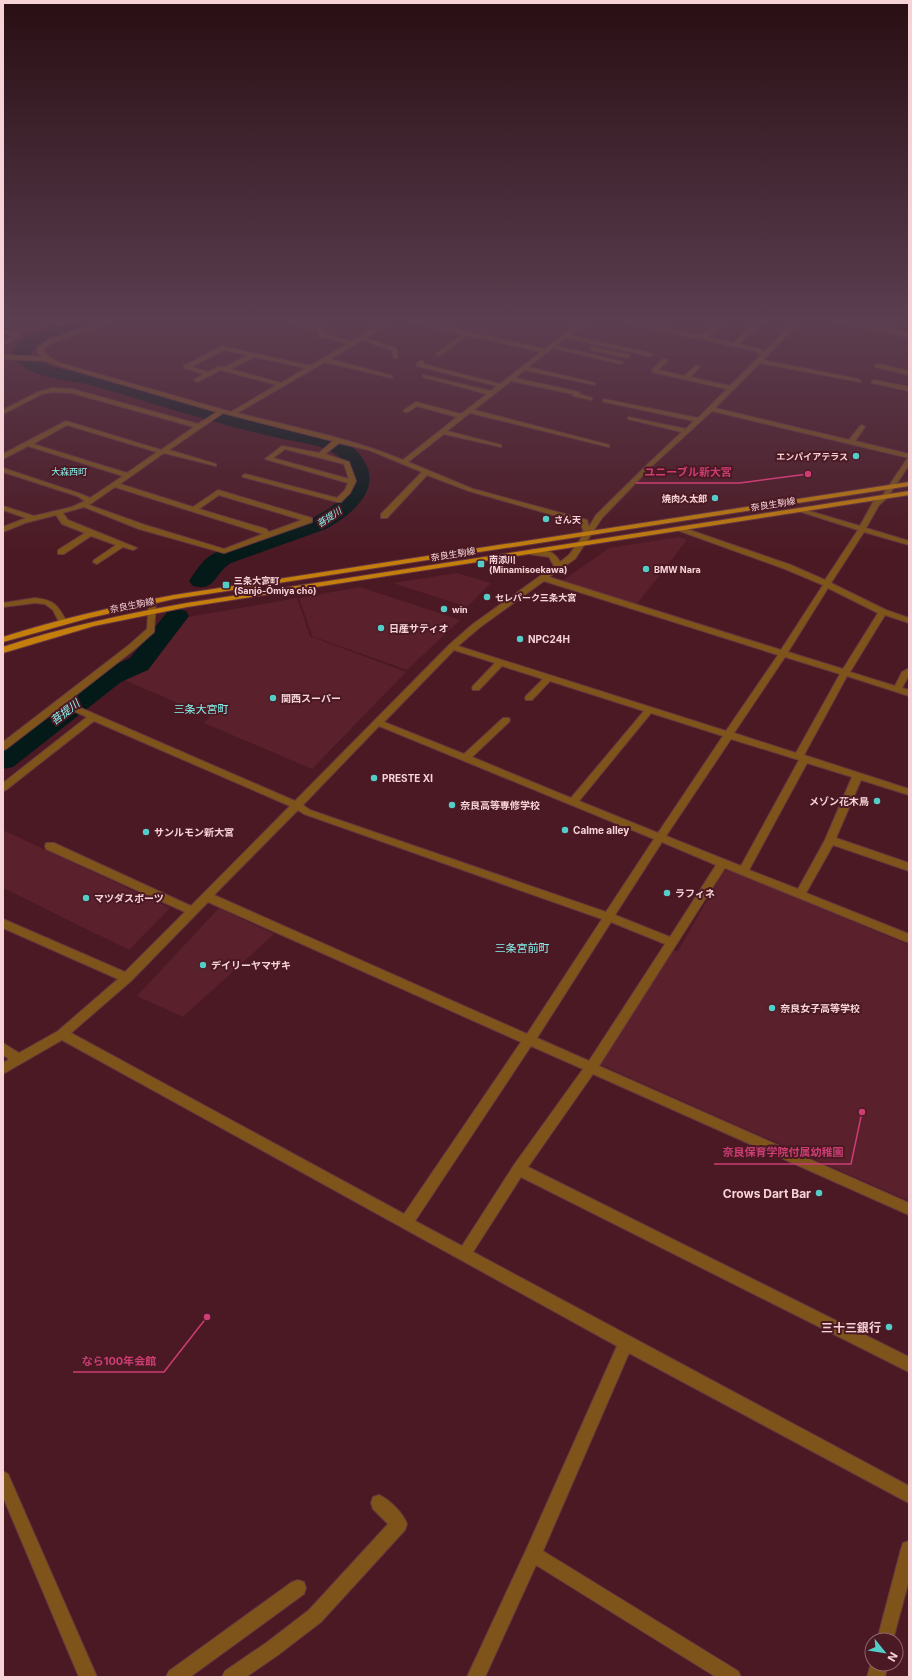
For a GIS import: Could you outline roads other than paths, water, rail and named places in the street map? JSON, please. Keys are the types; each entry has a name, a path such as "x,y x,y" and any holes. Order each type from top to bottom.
{"main road":[{"name":"奈良生駒線","path":"3,640 63,622 152,602 909,484"},
{"name":"奈良生駒線","path":"3,650 36,638 81,626 152,611 909,493"}],"street":[{"path":"3,412 33,396"},
{"path":"92,396 200,426"},
{"path":"168,396 221,412 371,449 405,461 471,490 584,522 587,533"},
{"path":"232,414 262,396"},
{"path":"405,461 488,396"},
{"path":"580,396 590,399"},
{"path":"3,1069 62,1034 127,978 452,647 476,626 572,557 599,517 652,463 723,396"},
{"path":"605,400 699,420"},
{"path":"406,411 416,404 463,417"},
{"path":"711,409 909,456"},
{"path":"470,411 608,446"},
{"path":"3,530 33,518 87,503 221,412"},
{"path":"630,418 687,431"},
{"path":"3,457 66,423 163,452 214,465"},
{"path":"851,442 862,427"},
{"path":"443,432 499,446"},
{"path":"320,455 338,441"},
{"path":"27,444 128,475"},
{"path":"245,476 339,501 350,489 353,481 352,472 347,463 284,447 268,459 347,481 353,481"},
{"path":"406,1223 529,1040 661,836 783,653 862,529 876,504 885,497 909,460"},
{"path":"3,470 79,495 87,503 142,527 224,551 267,534 309,520 218,492 193,510"},
{"path":"384,516 427,471"},
{"path":"114,484 263,531 267,534"},
{"path":"3,508 33,518"},
{"path":"799,510 909,543"},
{"path":"58,512 65,522 90,533 133,548"},
{"path":"678,529 788,566 883,612 909,621"},
{"path":"61,552 90,533"},
{"path":"96,562 122,544"},
{"path":"532,552 550,553 557,559 558,567"},
{"path":"543,578 909,693"},
{"path":"3,605 31,601 44,602 53,606 63,622"},
{"path":"3,747 68,705 150,630 152,602"},
{"path":"743,871 846,673 883,612"},
{"path":"452,647 909,792"},
{"path":"476,688 501,662"},
{"path":"897,690 909,671"},
{"path":"529,698 550,677"},
{"path":"68,705 297,805 306,812 608,917 672,942"},
{"path":"574,802 650,709"},
{"path":"3,788 93,717"},
{"path":"466,758 506,720"},
{"path":"378,722 661,836 722,864 743,871 909,939"},
{"path":"800,895 830,840 858,775"},
{"path":"830,840 909,867"},
{"path":"50,846 193,911"},
{"path":"464,1254 519,1169 591,1068 722,864"},
{"path":"208,897 909,1209"},
{"path":"3,923 127,978"},
{"path":"62,1034 626,1343 909,1495"},
{"path":"3,1048 19,1060"},
{"path":"519,1169 909,1366"},
{"path":"476,1677 533,1554 626,1343"},
{"path":"3,1479 88,1677"},
{"path":"231,1677 272,1650 315,1616 399,1524 379,1503"},
{"path":"887,1632 909,1549"},
{"path":"533,1554 732,1677"},
{"path":"175,1677 298,1588"}],"waterway":[{"name":"菩提川","path":"148,396 275,431 327,443 342,449 352,457 360,474 359,486 356,492 346,506 333,516 318,525 303,531 253,546 222,558 201,581"},
{"name":"菩提川","path":"3,760 112,676 139,664 177,616"}],"place":[{"name":"エンパイアテラス","path":"856,456"},
{"name":"ユニーブル新大宮","path":"808,474"},
{"name":"焼肉久太郎","path":"715,498"},
{"name":"さん天","path":"546,519"},
{"name":"南添川 (Minamisoekawa)","path":"481,564"},
{"name":"BMW Nara","path":"646,569"},
{"name":"三条大宮町 (Sanjō-Ōmiya chō)","path":"226,585"},
{"name":"セレパーク三条大宮","path":"487,597"},
{"name":"win","path":"444,609"},
{"name":"日産サティオ","path":"381,628"},
{"name":"NPC24H","path":"520,639"},
{"name":"関西スーパー","path":"273,698"},
{"name":"PRESTE Ⅺ","path":"374,778"},
{"name":"メゾン花木鳥","path":"877,801"},
{"name":"奈良高等専修学校","path":"452,805"},
{"name":"Calme alley","path":"565,830"},
{"name":"サンルモン新大宮","path":"146,832"},
{"name":"ラフィネ","path":"667,893"},
{"name":"マツダスポーツ","path":"86,898"},
{"name":"デイリーヤマザキ","path":"203,965"},
{"name":"奈良女子高等学校","path":"772,1008"},
{"name":"奈良保育学院付属幼稚園","path":"862,1112"},
{"name":"Crows Dart Bar","path":"819,1193"},
{"name":"なら100年会館","path":"207,1317"},
{"name":"三十三銀行","path":"889,1327"}],"district":[{"name":"大森西町","path":"69,471"},
{"name":"三条大宮町","path":"201,709"},
{"name":"三条宮前町","path":"522,948"}]}
